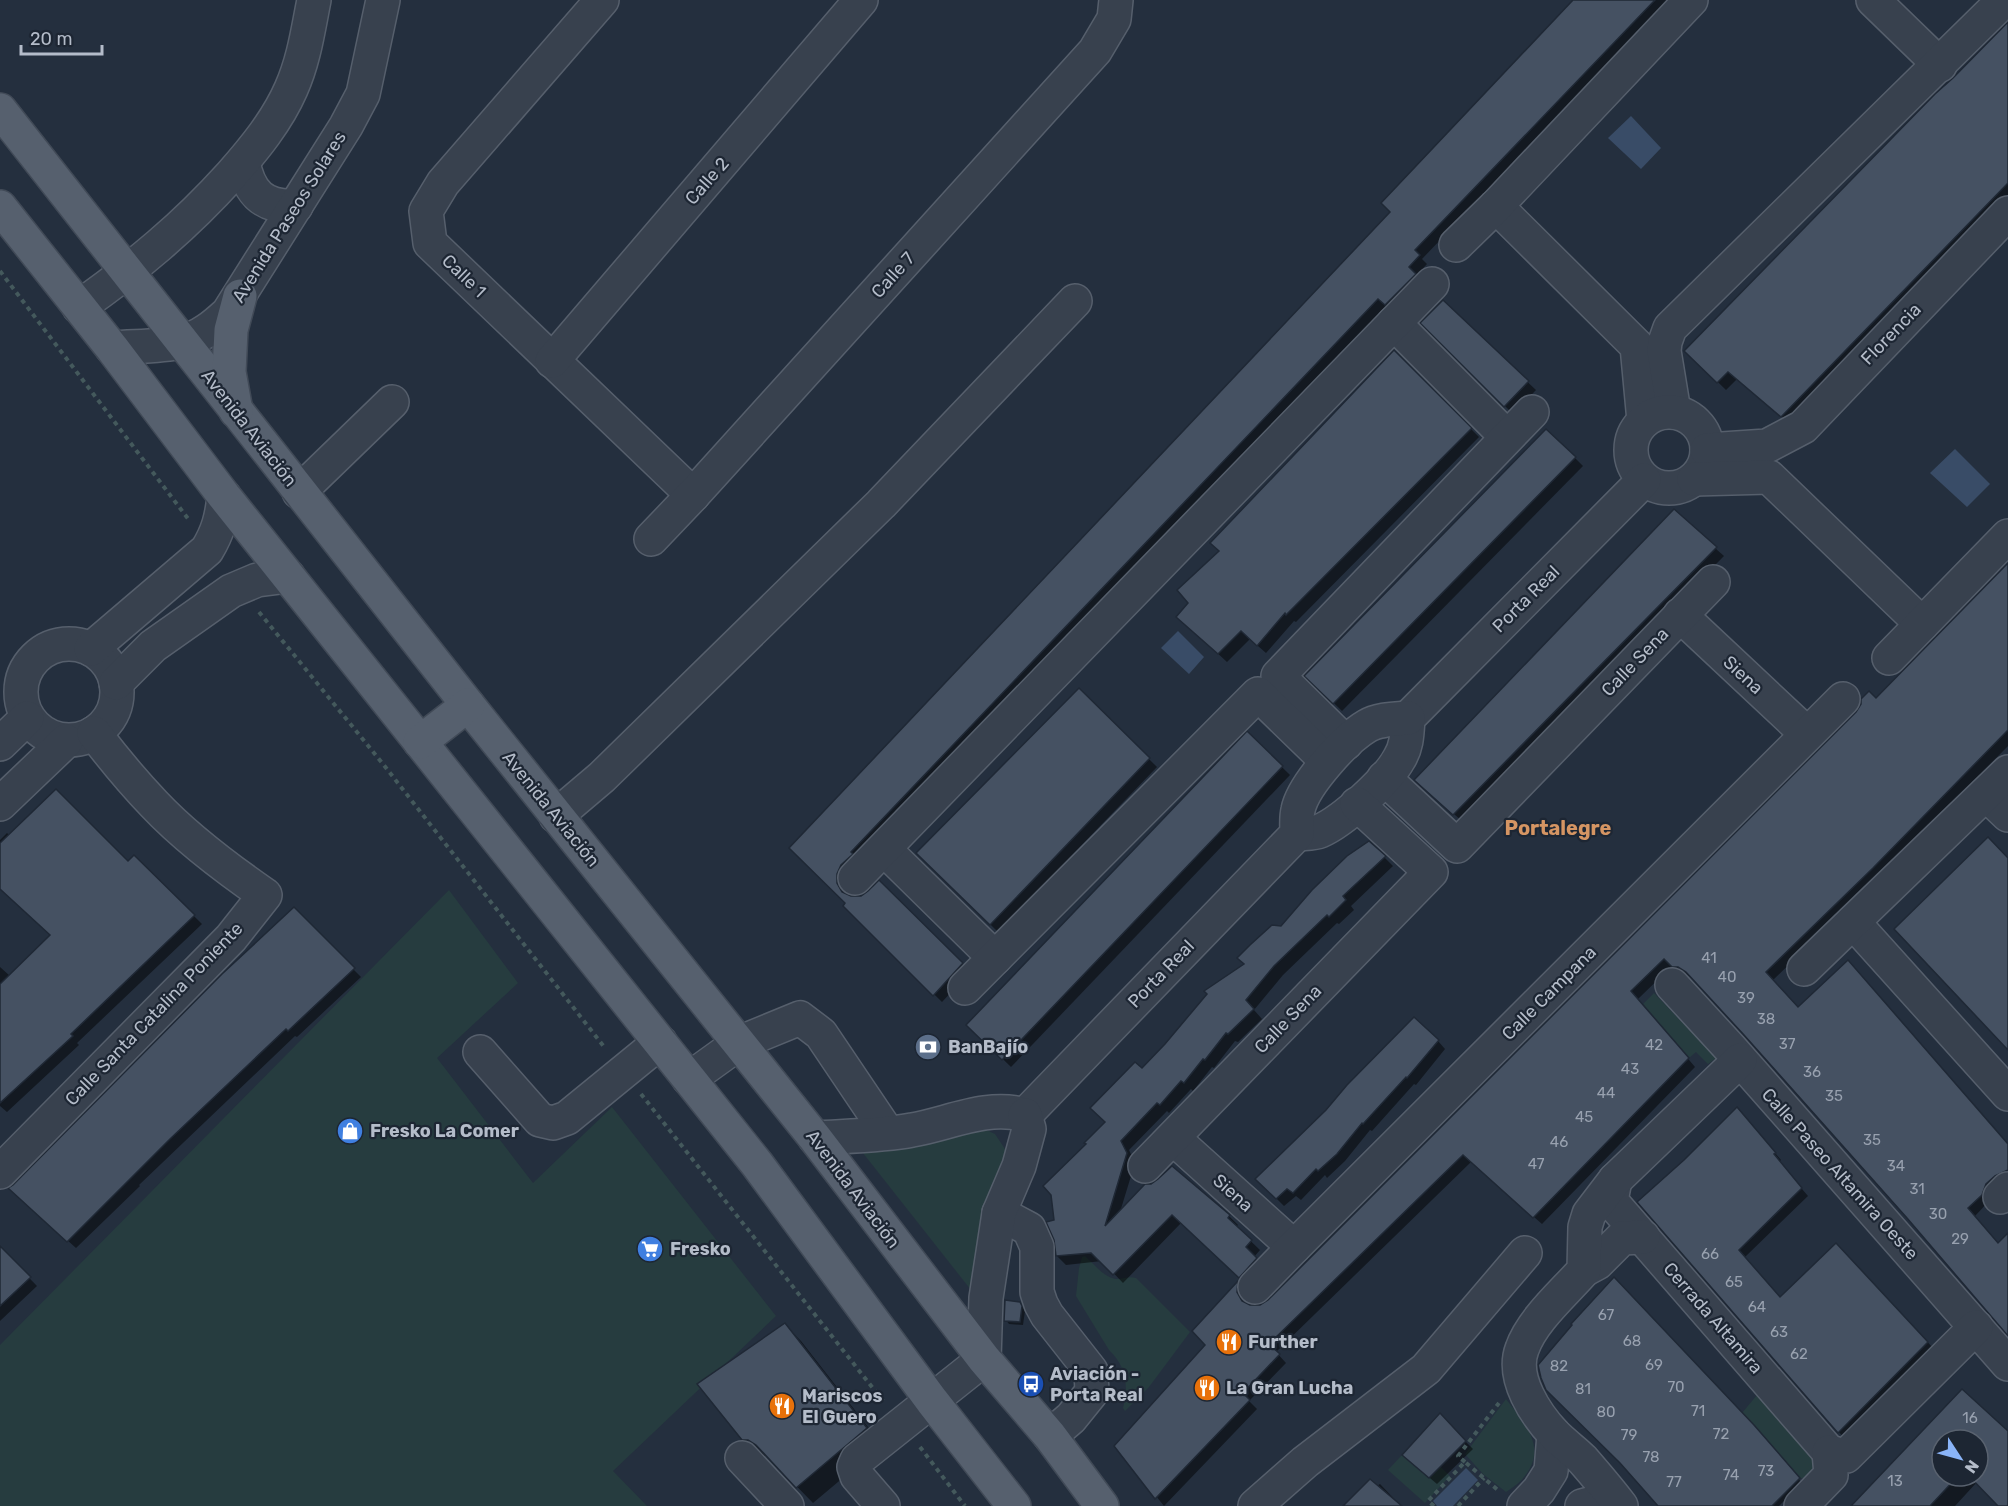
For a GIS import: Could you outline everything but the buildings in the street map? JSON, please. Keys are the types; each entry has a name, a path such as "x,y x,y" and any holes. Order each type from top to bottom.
{"main road":[{"name":"Avenida Aviación","path":"0,110 299,492 815,1138 984,1359 1050,1436 1102,1506"},
{"path":"0,207 112,348 224,496 757,1164 932,1401 1014,1506"},
{"path":"236,412 229,372 231,330 240,296"},
{"path":"420,742 468,705"}],"street":[{"path":"79,307 129,272 169,238 208,201 243,162 269,128 291,89 304,51 314,0"},
{"name":"Avenida Paseos Solares","path":"112,348 182,342 199,335 228,313 346,126 363,93 383,0"},
{"name":"Calle 1","path":"602,0 443,183 426,211 430,243 693,495"},
{"name":"Calle 2","path":"552,361 861,0"},
{"name":"Calle 7","path":"651,539 1095,51 1114,19 1116,0"},
{"path":"1456,244 1496,206 1691,0"},
{"path":"1873,0 1940,65"},
{"path":"1659,417 1665,342 1670,328 2004,0"},
{"path":"243,162 246,178 253,191 265,202 280,207 296,206"},
{"path":"1496,206 1636,346 1659,417"},
{"name":"Florencia","path":"1701,464 1767,446 1803,427 2008,213"},
{"path":"855,878 1432,284"},
{"path":"556,816 602,777 881,504 1075,301"},
{"path":"1394,323 1507,437"},
{"path":"299,492 392,402"},
{"path":"1336,752 1278,676 1532,412"},
{"path":"1659,417 1691,419 1703,432 1701,464 1678,488 1660,488 1644,480 1632,461 1632,439 1659,417"},
{"path":"1701,464 1769,477 1922,624"},
{"name":"Porta Real","path":"1408,718 1644,480"},
{"path":"91,649 207,550 216,536 222,519 224,496"},
{"path":"1889,658 2008,536"},
{"path":"116,683 153,646 231,591 257,580 288,576"},
{"name":"Calle Sena","path":"1384,778 1457,846 1713,582"},
{"name":"Siena","path":"1680,615 1807,734"},
{"path":"0,804 80,737 106,723 117,697 116,683 111,669 91,649 74,644 57,646 41,653 29,665 11,671 27,718 44,734 80,737"},
{"path":"965,988 1258,694 1336,752"},
{"name":"Calle Campana","path":"1255,1287 1844,699"},
{"path":"0,744 27,718"},
{"path":"1408,718 1407,741 1400,759 1384,778 1337,821 1318,832 1297,834 1298,809 1308,789 1336,752 1368,725 1408,718"},
{"name":"Calle Santa Catalina Poniente","path":"0,1172 231,938 265,895 226,868 164,814 123,770 80,737"},
{"path":"1804,969 1853,922 2001,793"},
{"name":"Calle Sena","path":"1145,1166 1431,872 1357,804"},
{"name":"Porta Real","path":"1025,1115 1297,834"},
{"path":"884,849 995,958"},
{"path":"1853,922 2008,1094"},
{"name":"Calle Paseo Altamira Oeste","path":"1672,985 1991,1344"},
{"path":"689,1079 739,1043 800,1018 820,1034 887,1132"},
{"path":"480,1052 540,1120 553,1123 567,1118 660,1042"},
{"path":"1584,1270 1585,1227 1589,1214 1615,1180 1735,1054"},
{"path":"815,1138 911,1131 973,1115 1010,1110 1025,1115 1029,1129 1019,1166 999,1213 986,1298 984,1359 857,1460 854,1467 857,1476 884,1506"},
{"name":"Siena","path":"1173,1138 1293,1247"},
{"name":"Cerrada Altamira","path":"1615,1180 1611,1201 1829,1452"},
{"path":"999,1213 1029,1229 1037,1247 1037,1292 1041,1304 1091,1371 1092,1392 1071,1418 1050,1436"},
{"path":"1621,1506 1580,1458 1554,1434 1536,1409 1514,1391 1521,1350 1533,1327 1584,1270 1597,1263 1622,1238 1643,1237"},
{"path":"1255,1506 1305,1462 1426,1369 1525,1252"},
{"path":"1801,1506 1831,1475 1829,1452 1846,1456 1991,1344"},
{"path":"1515,1502 1539,1490 1551,1471 1554,1434"},
{"path":"742,1458 787,1506"},
{"path":"1582,1506 1601,1501 1614,1506"}],"path":[{"path":"0,271 194,527"},
{"path":"257,609 383,764 612,1057"},
{"path":"634,1086 965,1506"},
{"path":"1514,1391 1498,1404 1458,1456 1515,1502"},
{"path":"1434,1506 1428,1501 1465,1462"},
{"path":"1458,1506 1484,1478"}],"green space":[{"name":"Fresko La Comer","path":"449,890 518,983 437,1058 533,1183 612,1107 776,1316 613,1471 647,1506 0,1506 0,1345"},
{"path":"1654,993 1716,1058 1708,1064 1696,1052 1689,1058 1643,1004"},
{"path":"976,1125 995,1134 1007,1152 971,1290 859,1148"},
{"path":"1085,1256 1112,1278 1136,1278 1190,1332 1149,1387 1125,1411 1123,1408 1126,1392 1125,1377 1115,1356 1076,1296 1079,1268 1082,1257"},
{"path":"1757,1395 1820,1461 1807,1479 1800,1478 1742,1413"},
{"path":"1506,1399 1531,1436 1534,1456 1531,1466 1522,1479 1506,1492 1483,1474 1465,1454"},
{"path":"1402,1455 1428,1477 1440,1466 1450,1476 1425,1503 1388,1470"}],"water":[{"path":"1631,116 1661,148 1641,169 1608,138"},
{"path":"1955,449 1990,484 1967,507 1930,473"},
{"path":"1178,631 1204,657 1189,674 1161,648"},
{"path":"1466,1468 1478,1480 1453,1506 1437,1506 1433,1501"}],"place":[{"name":"BanBajío","path":"928,1047"},
{"name":"Fresko La Comer","path":"350,1131"},
{"name":"Fresko","path":"650,1249"},
{"name":"Further","path":"1229,1342"},
{"name":"Aviación - Porta Real","path":"1031,1384"},
{"name":"La Gran Lucha","path":"1207,1388"},
{"name":"Mariscos El Guero","path":"782,1406"}],"district":[{"name":"Portalegre","path":"1558,828"}]}
